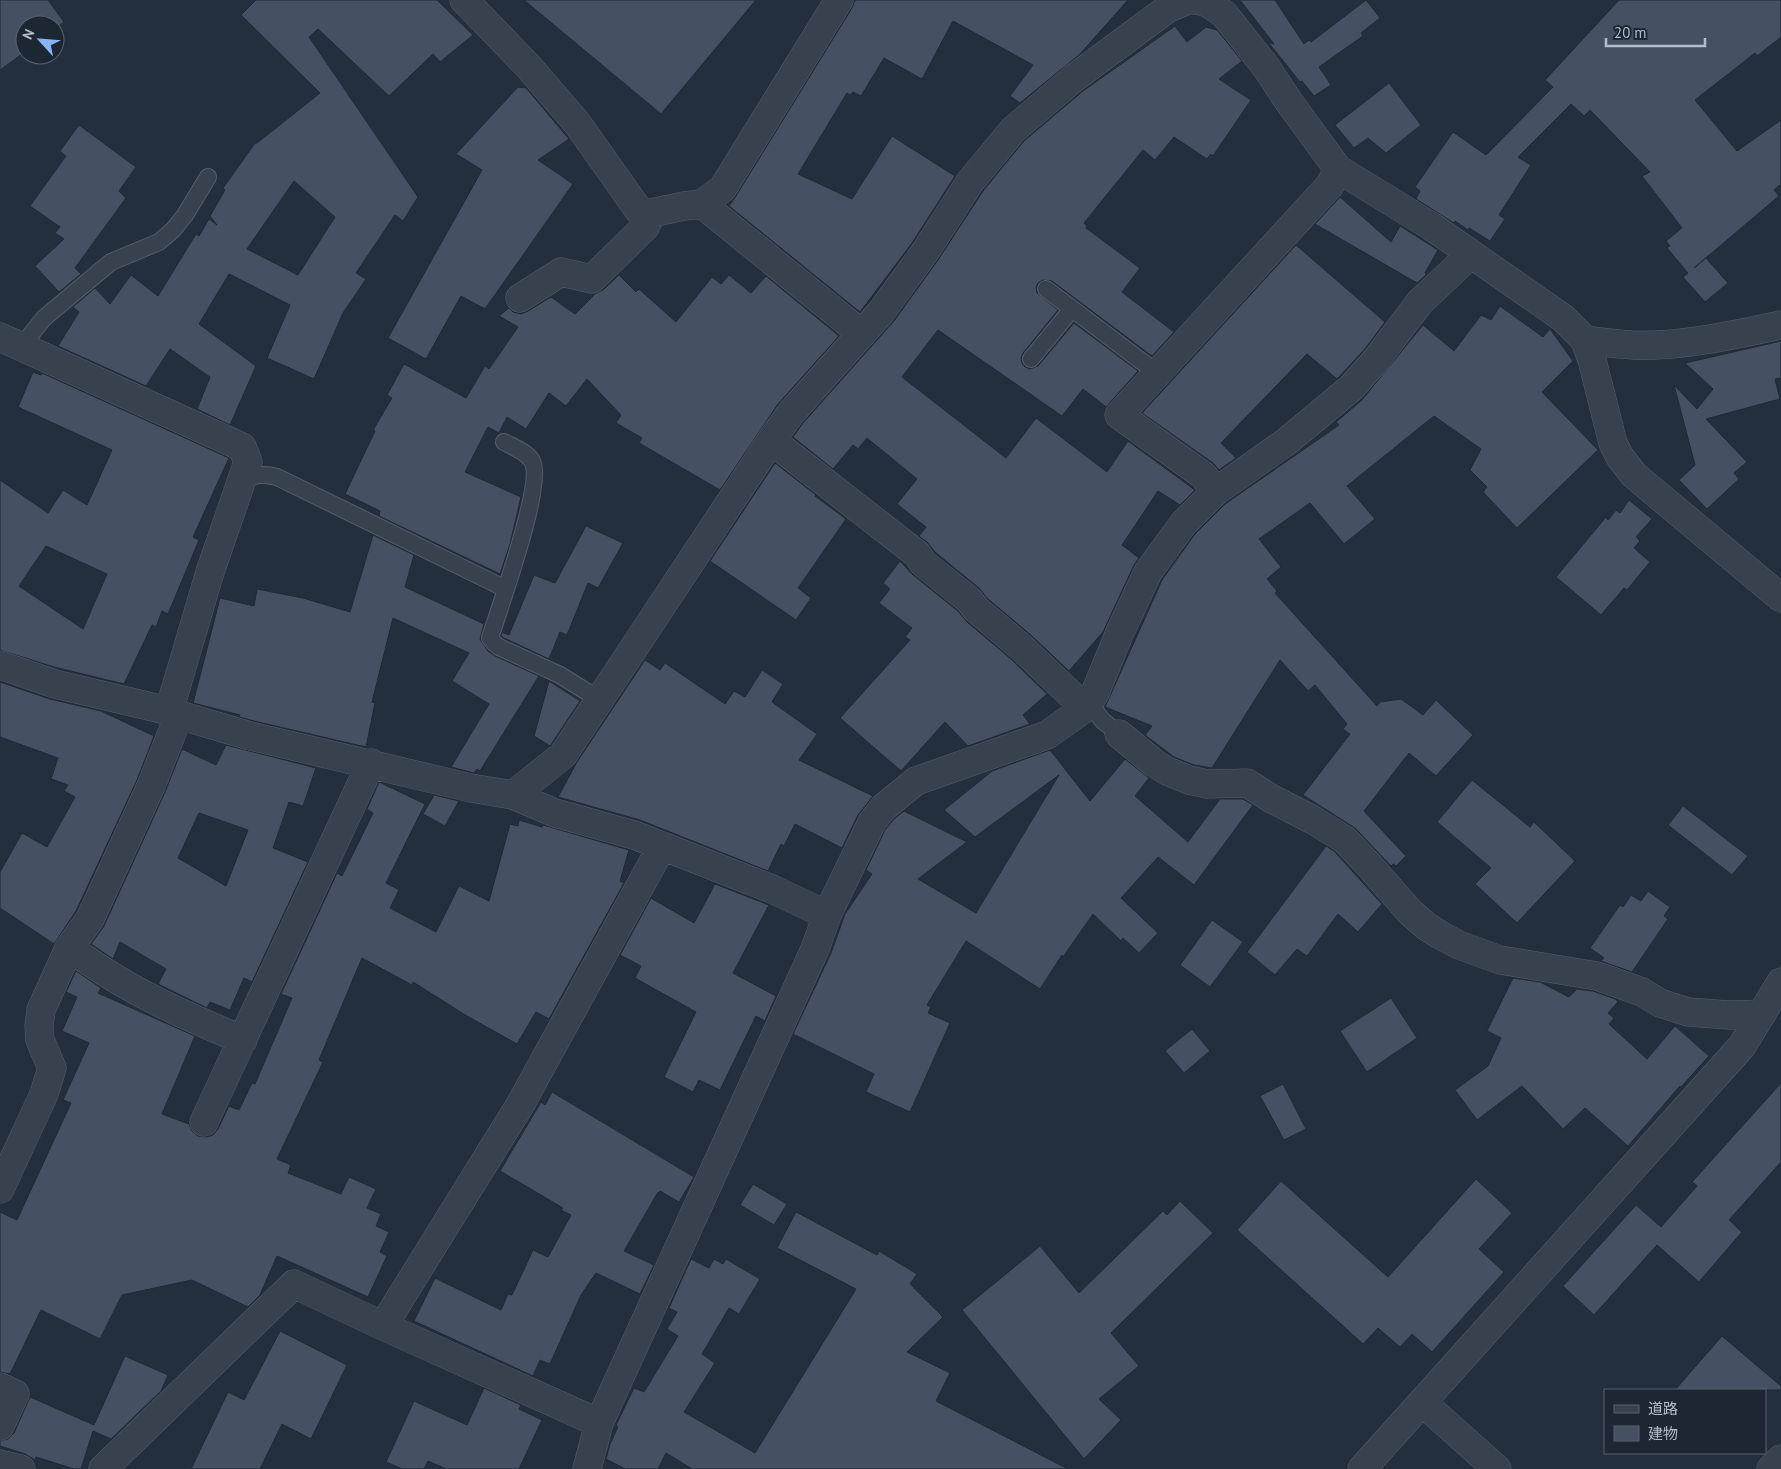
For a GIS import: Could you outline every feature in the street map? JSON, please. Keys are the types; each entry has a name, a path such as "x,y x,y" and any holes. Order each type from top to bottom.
{"street":[{"path":"464,0 528,66 577,123 642,216 684,206 702,204 723,188 839,0"},
{"path":"514,795 563,755 772,439 791,413 881,312 970,182 1013,130 1074,78 1166,9 1188,0"},
{"path":"1193,0 1206,2 1224,14 1266,67 1338,169 1432,226 1563,318 1585,340 1614,443 1620,457 1634,475 1781,598"},
{"path":"1215,492 1204,476 1119,415 1330,185 1338,169"},
{"path":"702,204 862,334"},
{"path":"520,298 561,272 592,279 645,227 652,213"},
{"path":"587,1469 599,1423 815,949 827,915 872,822 884,807 916,782 1047,735 1087,705 1095,693 1120,632 1148,572 1183,524 1215,492 1286,442 1351,388 1376,360 1420,302 1471,254"},
{"path":"1585,340 1632,345 1665,344 1710,339 1781,325"},
{"path":"0,1189 44,1094 52,1068 40,1040 38,1026 41,1010 70,948 90,919 150,786 174,713 210,572 248,462 242,447 10,342"},
{"path":"772,439 785,452 917,554 923,563 969,600 976,609 1087,705"},
{"path":"0,665 55,684 174,713 250,736 471,788 514,795 555,813 634,835 772,889 827,915"},
{"path":"1118,734 1167,771 1189,780 1207,784 1247,783 1272,799 1314,820 1344,839 1410,912 1426,926 1459,945 1500,960 1597,976 1642,992 1660,1002 1688,1012 1729,1015 1762,1014"},
{"path":"204,1122 371,763"},
{"path":"383,1326 520,1105 662,846"},
{"path":"70,948 117,980 156,1001 243,1040"},
{"path":"1362,1469 1742,1046 1781,982"},
{"path":"103,1469 294,1284 599,1423"},
{"path":"0,1387 15,1394 0,1426"},
{"path":"1422,1402 1497,1469"},
{"path":"1771,1469 1781,1459"},
{"path":"0,1464 22,1469"}],"lane":[{"path":"10,342 44,318 110,262 159,242 173,230 185,215 208,177"},
{"path":"1046,289 1157,374"},
{"path":"1031,359 1072,309"},
{"path":"504,442 528,456 534,462 534,483 523,537 490,638 494,644 560,675 600,700"},
{"path":"241,480 253,475 266,474 277,477 506,589"},
{"path":"1087,705 1118,734"}],"building":[{"path":"0,0 48,0 59,15 15,15 15,59 0,70"},
{"path":"256,0 437,0 473,35 440,62 433,54 389,96 318,29 309,37 418,197 403,221 395,215 356,273 366,279 343,313 314,379 267,358 290,305 229,274 199,324 256,366 230,425 197,409 210,377 170,349 146,386 58,346 79,312 73,307 95,288 110,304 131,275 158,296 196,234 199,236 209,219 217,225 210,216 225,190 223,188 255,143 320,93 241,15","holes":["294,181 335,217 298,275 247,249"]},
{"path":"524,0 756,0 661,114"},
{"path":"855,0 1128,0 1080,54 1020,103 1010,96 1033,65 953,21 922,79 884,58 861,96 853,92 850,95 847,93 798,174 852,199 892,136 955,176 912,243 860,312 729,206 852,8"},
{"path":"1240,0 1275,0 1304,44 1309,40 1311,42 1366,0 1380,18 1361,33 1363,36 1319,67 1331,85 1314,96 1302,81 1300,82 1268,42 1274,44"},
{"path":"1619,0 1781,0 1781,37 1757,56 1755,53 1695,100 1737,151 1781,120 1781,184 1774,190 1779,196 1694,268 1706,258 1728,283 1705,302 1683,277 1688,273 1667,248 1670,246 1666,241 1682,228 1642,176 1650,172 1590,110 1584,116 1571,104 1518,157 1531,165 1499,215 1505,219 1490,241 1455,221 1454,223 1416,199 1420,191 1415,187 1453,132 1486,155 1553,87 1545,80"},
{"path":"1175,26 1187,42 1206,27 1217,30 1242,61 1219,79 1251,100 1213,156 1211,154 1207,159 1174,137 1155,160 1143,150 1084,223 1087,226 1086,228 1140,268 1122,292 1174,332 1152,356 1052,281 1043,280 1036,287 1037,293 1058,310 1023,353 1022,363 1030,369 1038,366 1074,323 1138,371 1106,407 1083,389 1062,416 938,330 902,377 1006,458 1036,418 1107,472 1128,441 1195,490 1180,505 1158,491 1122,545 1139,558 1103,632 1069,671 919,536 926,527 897,504 917,479 867,438 858,449 853,445 833,469 793,437 803,423 894,321 938,260 983,191 1024,141 1083,91"},
{"path":"1389,83 1421,125 1386,153 1368,138 1354,148 1335,125"},
{"path":"518,87 526,88 569,139 538,160 573,184 485,309 461,296 426,359 388,338 482,170 456,154"},
{"path":"79,125 136,167 119,191 126,198 75,268 81,274 59,292 35,266 64,239 55,233 60,227 30,206 66,156 60,151"},
{"path":"1340,197 1391,242 1400,226 1438,250 1425,273 1427,274 1417,283 1315,224"},
{"path":"1296,245 1385,322 1364,350 1337,379 1307,354 1221,443 1236,458 1219,470 1213,463 1142,413"},
{"path":"619,275 636,292 639,289 676,322 712,277 721,284 729,275 751,293 766,276 839,336 778,404 720,490 639,443 642,438 616,423 621,415 587,379 566,406 549,393 526,429 507,417 499,433 488,427 465,472 521,497 510,544 500,574 379,516 380,511 345,494 375,431 373,430 392,398 387,395 404,364 466,398 485,366 489,369 518,327 499,316 509,308 513,312 521,314 551,297 575,314 595,294 603,290"},
{"path":"1500,306 1543,337 1550,329 1573,361 1542,392 1598,450 1517,528 1483,492 1487,487 1470,470 1481,449 1434,416 1347,486 1375,519 1344,544 1310,503 1259,539 1281,567 1267,579 1277,591 1275,593 1377,706 1380,702 1401,699 1423,715 1436,700 1473,735 1436,776 1409,753 1364,811 1406,856 1396,866 1393,864 1391,866 1355,828 1303,795 1350,734 1343,729 1347,724 1315,685 1308,691 1280,660 1212,768 1194,765 1174,757 1145,735 1152,726 1105,707 1162,580 1195,534 1225,504 1339,425 1336,422 1362,400 1423,325 1454,351 1481,315 1491,320"},
{"path":"1781,341 1781,378 1775,379 1780,399 1706,419 1747,462 1734,473 1739,479 1707,509 1679,480 1695,465 1674,385 1697,409 1713,389 1685,363"},
{"path":"33,372 41,375 42,373 229,458 193,537 199,540 168,614 162,611 156,627 152,625 124,684 54,667 0,650 0,480 48,513 63,490 87,505 112,450 18,407","holes":["46,546 107,574 83,629 19,586"]},
{"path":"775,463 846,519 798,588 811,598 796,620 710,561"},
{"path":"1629,500 1652,519 1636,537 1640,541 1634,548 1650,562 1627,590 1624,588 1601,615 1556,577 1606,517 1608,520 1616,510 1620,513"},
{"path":"586,526 623,543 598,588 588,583 567,635 560,632 549,659 501,636 502,632 509,635 534,575 555,583"},
{"path":"373,535 414,555 405,587 484,624 480,639 488,651 539,676 480,771 477,769 474,773 451,767 489,704 452,681 469,653 393,618 372,702 375,703 366,747 254,721 239,717 240,715 193,703 220,598 254,606 257,589 303,598 350,612"},
{"path":"900,561 913,575 958,611 966,621 1012,660 1047,694 1023,715 1030,724 968,746 945,722 901,771 840,718 910,640 905,637 912,628 879,603 890,589 883,583"},
{"path":"645,660 660,670 665,663 725,704 734,691 745,697 762,670 783,684 772,702 817,734 799,760 873,796 858,815 842,848 795,824 784,846 781,844 768,871 640,820 558,797 577,762"},
{"path":"549,681 580,701 550,746 534,736"},
{"path":"0,682 50,699 101,711 154,736 137,780 76,911 54,944 0,908 0,872 22,833 47,847 75,797 64,791 68,785 51,779 58,758 0,737"},
{"path":"226,745 316,768 303,806 289,802 273,848 308,862 252,982 244,978 230,1010 210,1002 207,1008 158,984 166,969 120,942 113,959 91,944 104,926 165,792 182,749 216,765","holes":["199,813 248,830 226,886 178,858"]},
{"path":"1050,750 1090,801 1125,759 1149,778 1135,796 1188,842 1220,799 1243,799 1253,805 1194,885 1158,857 1121,898 1158,933 1139,953 1123,938 1121,941 1093,914 1063,957 1062,955 1040,989 966,941 927,1005 931,1007 928,1013 950,1023 910,1112 866,1092 874,1074 793,1034 831,953 845,914 872,874 866,870 885,830 904,811 967,842 918,879 976,913 1059,775 975,837 944,810 992,771"},
{"path":"1472,780 1530,827 1534,822 1575,861 1517,923 1475,884 1491,868 1437,822"},
{"path":"379,782 425,804 386,883 399,890 390,908 436,932 459,886 489,901 510,824 518,826 519,820 629,850 620,881 624,883 549,1019 536,1012 517,1044 467,1016 413,982 412,985 362,958 319,1060 323,1062 277,1159 291,1165 288,1173 341,1194 349,1177 376,1189 367,1208 381,1214 376,1226 389,1232 380,1252 387,1256 368,1297 277,1256 260,1295 248,1307 192,1280 122,1295 100,1339 41,1310 10,1374 0,1372 0,1212 17,1220 71,1103 63,1100 89,1043 62,1031 77,997 66,992 76,971 101,988 98,993 195,1036 162,1114 189,1124 192,1131 198,1136 206,1137 213,1135 229,1106 239,1110 252,1083 255,1084 292,998 281,994 337,873 342,876 373,813 367,809"},
{"path":"434,795 459,801 445,826 423,814"},
{"path":"1683,806 1748,856 1732,875 1668,825"},
{"path":"1326,846 1334,851 1382,904 1358,932 1338,914 1307,956 1297,949 1275,975 1247,952"},
{"path":"715,884 769,905 733,973 776,996 765,1021 756,1016 720,1090 699,1080 693,1092 664,1077 696,1012 635,978 641,966 620,955 651,898 694,923"},
{"path":"1648,891 1670,907 1664,916 1668,919 1632,972 1601,961 1604,958 1590,948 1620,905 1623,907 1631,895 1641,901"},
{"path":"1212,920 1243,942 1210,987 1180,965"},
{"path":"1513,978 1540,982 1569,997 1577,989 1593,991 1615,999 1618,1002 1608,1013 1614,1018 1609,1024 1647,1059 1675,1026 1709,1056 1628,1146 1585,1108 1563,1129 1522,1086 1477,1120 1455,1090 1488,1066 1501,1038 1487,1031"},
{"path":"1391,998 1417,1038 1367,1072 1340,1031"},
{"path":"1192,1029 1210,1051 1184,1073 1165,1051"},
{"path":"1781,1083 1781,1162 1729,1220 1742,1232 1699,1282 1657,1245 1594,1315 1563,1286 1636,1205 1661,1227 1697,1186 1692,1182"},
{"path":"1283,1084 1306,1129 1284,1140 1260,1096"},
{"path":"552,1092 694,1177 679,1202 660,1191 658,1192 624,1251 654,1265 640,1294 596,1273 581,1295 550,1364 540,1360 533,1376 414,1321 435,1278 501,1310 508,1294 512,1295 533,1250 548,1257 571,1215 561,1210 563,1208 500,1171 541,1102 545,1105"},
{"path":"1476,1179 1512,1213 1479,1249 1504,1272 1432,1352 1412,1334 1400,1347 1378,1328 1363,1344 1237,1230 1281,1181 1388,1277"},
{"path":"753,1184 787,1204 774,1225 740,1205"},
{"path":"1180,1201 1213,1233 1111,1333 1139,1366 1099,1399 1121,1420 1084,1459 962,1310 1040,1246 1079,1293 1163,1211 1167,1215"},
{"path":"796,1212 877,1255 879,1251 917,1274 910,1284 943,1317 907,1352 950,1373 936,1401 1068,1469 692,1469 666,1453 658,1469 625,1469 606,1459 610,1444 618,1427 616,1425 634,1388 644,1392 678,1336 667,1329 677,1312 669,1308 691,1259 709,1268 714,1259 723,1264 726,1259 760,1279 739,1314 729,1308 702,1354 715,1363 684,1412 755,1453 856,1289 777,1248"},
{"path":"280,1331 347,1365 311,1439 282,1424 260,1469 191,1469 228,1392 244,1400"},
{"path":"1722,1336 1781,1386 1781,1390 1676,1389"},
{"path":"125,1356 168,1375 161,1391 111,1439 93,1431 81,1469 74,1469 36,1457 35,1460 25,1454 0,1446 0,1441 8,1439 14,1433 30,1397 94,1425"},
{"path":"484,1388 521,1405 519,1409 542,1420 519,1469 446,1469 428,1461 424,1469 402,1469 386,1462 414,1401 467,1425"}]}
